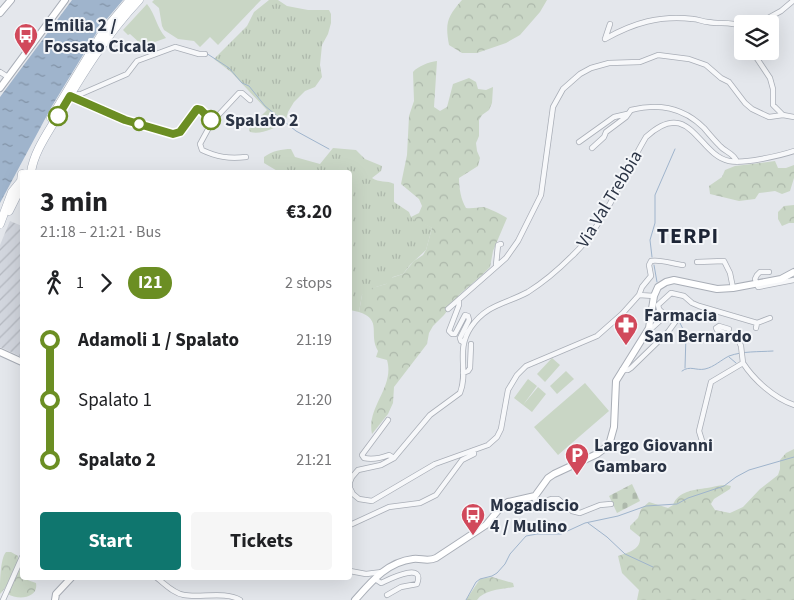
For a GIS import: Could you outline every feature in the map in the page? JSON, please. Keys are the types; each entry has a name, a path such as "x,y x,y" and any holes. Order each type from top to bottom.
{"main road":[{"path":"27,170 29,160 58,105 103,32 130,0"},
{"path":"28,170 70,96 109,36 139,0"},
{"path":"0,224 2,215 10,210 20,189"}],"street":[{"path":"0,14 11,0"},
{"path":"0,88 65,0"},
{"path":"775,15 794,0"},
{"path":"610,24 605,39 630,26 660,18 696,19 734,25"},
{"path":"70,96 81,94 127,74 137,61 175,47 205,54"},
{"path":"448,310 506,258 516,245 541,195 555,104 565,87 580,74 592,68 610,63 640,62 658,55 695,60 706,65 728,82 752,109 769,117 784,115 794,117"},
{"path":"592,60 592,68"},
{"path":"758,60 770,78 774,105 784,115"},
{"path":"0,72 8,77"},
{"path":"246,157 227,159 214,156 200,149 200,142 212,122 239,93 242,92 250,100"},
{"path":"70,96 125,120 173,134 180,132 197,109 201,110 212,122"},
{"name":"Via Val Trebbia","path":"592,148 604,137 606,132 626,118 633,110 671,108 680,110 696,121 721,148 735,157 737,162"},
{"name":"Via Val Trebbia","path":"579,142 614,117 628,114"},
{"name":"Via Val Trebbia","path":"394,458 430,415 460,393 463,386 462,356 464,343 470,328 486,310 527,292 540,284 574,254 602,218 646,137 661,125 682,125 695,133 715,155 728,161 737,162 794,151"},
{"path":"496,265 496,252 498,245 501,244"},
{"path":"352,491 359,499 372,501 435,464 488,445 500,434 508,390 517,374 526,366 598,336 639,295 642,287 651,276 649,265 651,261 658,260 665,263 683,265"},
{"path":"698,262 724,261 730,273 733,288"},
{"path":"756,284 757,275 760,272 769,272"},
{"path":"354,600 388,567 410,559 432,560 486,525 500,508 508,502 533,497 550,476 602,452 609,445 614,427 616,381 649,328 654,296 658,286 670,280 717,289 733,288 781,280 794,272"},
{"path":"756,284 761,288 794,280"},
{"path":"649,328 653,327 664,317 665,315 658,305 670,294 684,296 694,304 756,325 770,318"},
{"path":"639,295 654,296"},
{"path":"459,301 449,331 455,334 464,316 468,316 469,320 460,339 464,343"},
{"path":"622,370 631,368 668,332 676,321"},
{"path":"729,329 719,326 716,328 735,336 742,349 743,361 752,374 776,396 794,405"},
{"path":"463,373 468,371 470,364 471,344"},
{"path":"0,352 20,361"},
{"path":"704,444 698,431 712,382 743,361"},
{"path":"352,477 358,470 382,465 394,458 388,454 368,459 362,455 388,420"},
{"path":"352,524 389,507 420,503 436,495 456,466 462,460 474,454 474,450"},
{"path":"533,497 538,503 558,499 576,513 585,512 600,505 611,504"},
{"path":"3,600 20,562"},
{"path":"352,571 366,574 382,572"},
{"path":"375,579 383,583 396,575 407,573 414,574 418,578 417,584 401,588 387,595"},
{"path":"55,600 56,594 68,580"},
{"path":"159,580 169,588 184,595 231,596 240,600"}],"shaded area":[{"path":"10,221 20,225 20,356 0,347 0,245"}],"green space":[{"path":"154,0 261,0 218,45 210,37 200,47 194,41 178,39 164,30 159,8 152,2"},
{"path":"269,0 278,0 287,6 308,10 329,10 331,23 322,45 320,65 322,77 315,87 305,91 294,102 288,112 285,123 259,133 254,133 250,132 249,129 267,110 231,72 214,59 247,26 254,12"},
{"path":"462,0 547,0 540,12 520,35 506,43 477,53 462,53 449,45 447,26 450,16"},
{"path":"147,4 166,38 141,47 139,46 141,44 123,30"},
{"path":"437,61 434,107 440,111 447,107 453,84 469,78 476,82 478,89 486,90 493,87 492,103 489,110 479,120 479,136 476,143 480,158 478,166 459,178 459,186 466,208 484,207 507,218 493,251 490,267 460,294 433,326 429,333 427,344 394,387 393,403 388,414 372,434 371,424 373,415 387,379 387,360 376,357 378,351 375,345 373,323 366,315 359,312 362,295 365,290 386,284 388,279 403,274 426,250 432,228 411,217 419,213 422,206 419,199 401,184 407,155 409,116 414,101 413,72 424,65"},
{"path":"333,148 356,150 365,159 382,166 381,171 372,178 394,184 394,202 409,212 411,217 432,228 426,250 403,274 393,277 386,284 362,295 359,312 352,310 352,170 276,170 264,163 264,157 270,153 291,149 295,157 320,164"},
{"path":"775,161 778,168 794,165 794,178 790,191 782,194 775,191 759,193 755,199 739,201 710,194 709,186 722,177 725,170 735,166"},
{"path":"794,205 794,223 782,226 778,219 778,212 784,206"},
{"path":"552,358 560,365 545,382 537,374"},
{"path":"566,371 574,379 557,394 550,386"},
{"path":"528,379 537,386 523,405 514,398"},
{"path":"585,383 609,411 558,455 534,427"},
{"path":"538,387 546,394 532,412 523,405"},
{"path":"794,449 794,600 637,600 639,590 622,573 618,556 636,548 640,541 640,537 630,529 630,526 638,518 641,509 649,502 668,508 673,505 675,500 687,492 725,485 731,486 730,489 714,499 711,504 715,510 730,513 743,507 760,489 778,475 780,460 786,453"},
{"path":"632,484 640,501 617,513 609,496"},
{"path":"6,552 11,552 18,556 18,560 12,576 0,594 1,565"},
{"path":"20,570 20,580 36,583 36,588 31,595 17,597 8,594"},
{"path":"492,577 513,583 514,587 489,592 477,600 466,600 480,579"}],"water":[{"path":"72,0 123,0 100,27 52,106 0,203 0,97"}],"waterway":[{"path":"206,53 229,68 242,83 249,86 265,106 296,131 329,149"},
{"path":"652,257 650,240 655,223 655,195 675,149"},
{"path":"654,265 657,282"},
{"path":"680,323 686,335 685,368"},
{"path":"682,371 688,368 708,368 734,354 773,351"},
{"path":"729,357 736,363"},
{"path":"466,600 476,582 497,573 526,536 561,534 585,523 618,516 646,506 677,504 688,498 724,486 749,470 794,457"},
{"path":"588,523 625,554 653,567"}],"bus line":[{"name":"I21","path":"58,116 70,96 125,120 173,134 180,132 197,109 201,110 211,120"}],"place":[{"name":"Emilia 2 / Fossato Cicala","path":"26,56"},
{"name":"Spalato 2","path":"211,120"},
{"name":"Farmacia San Bernardo","path":"626,346"},
{"name":"Largo Giovanni Gambaro","path":"577,476"},
{"name":"Mogadiscio 4 / Mulino","path":"473,536"}],"district":[{"name":"TERPI","path":"688,235"}]}
